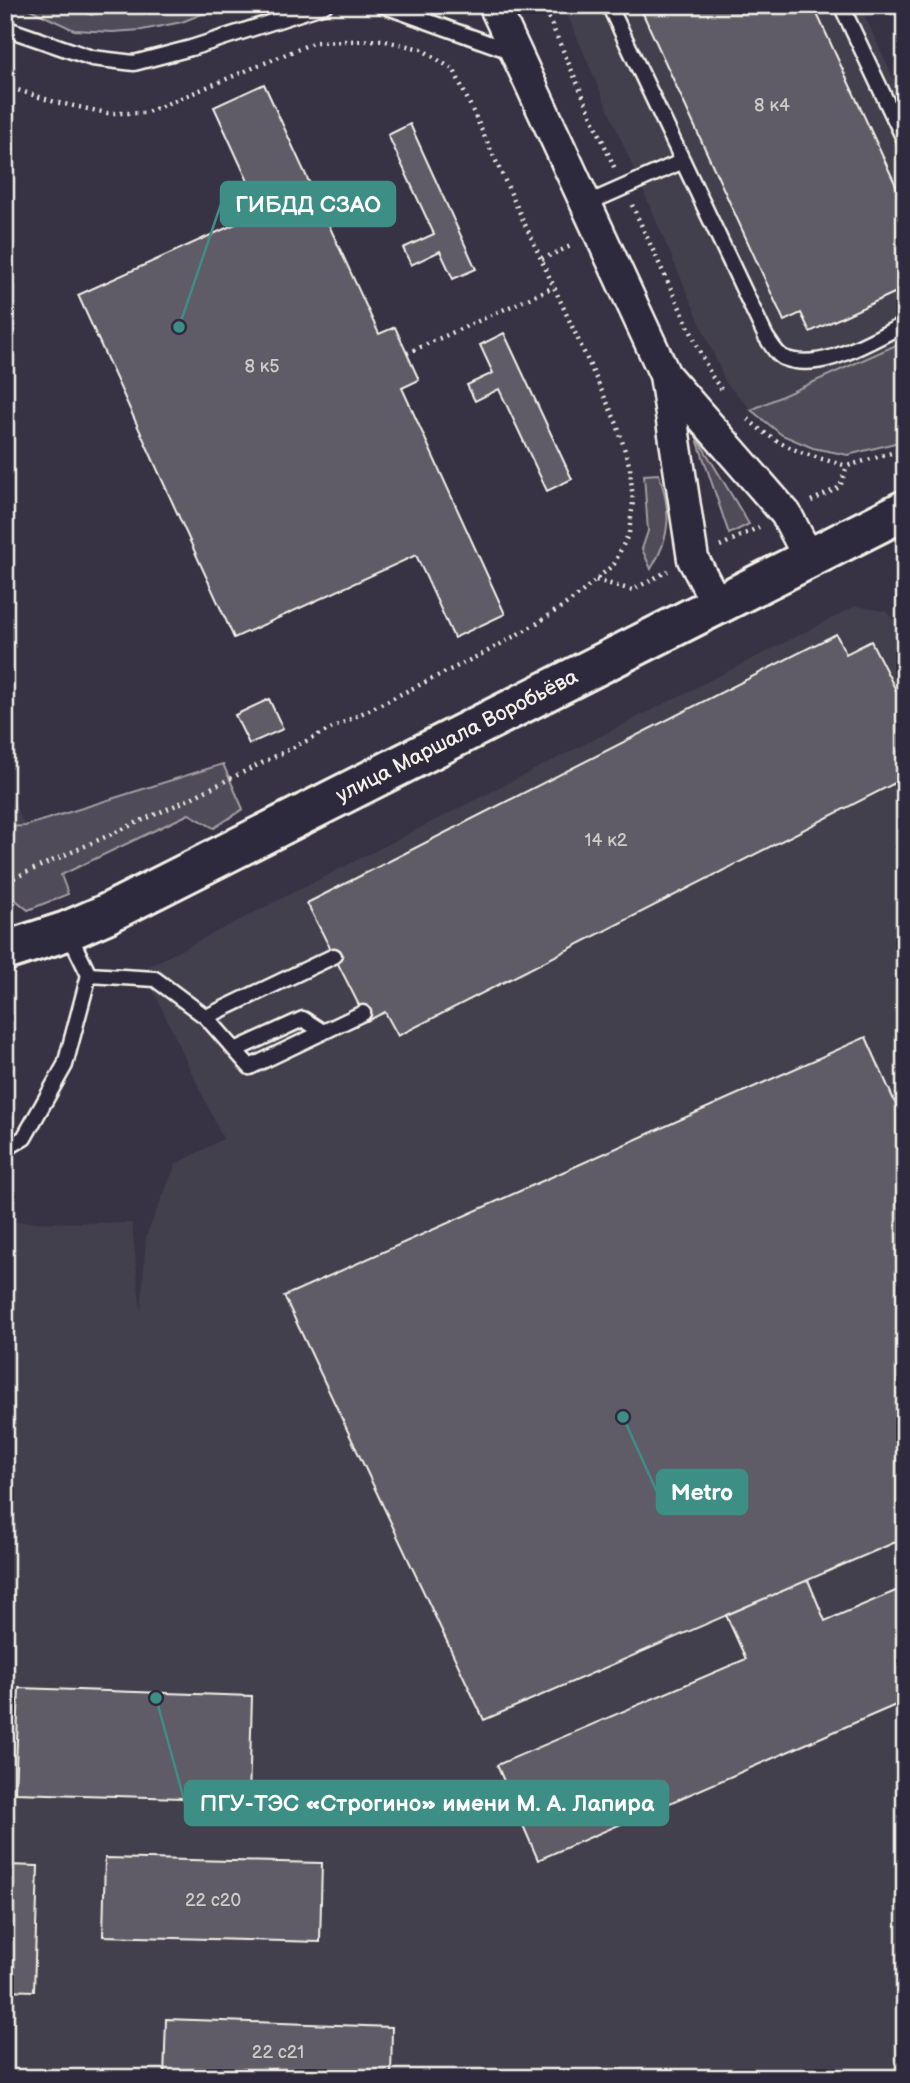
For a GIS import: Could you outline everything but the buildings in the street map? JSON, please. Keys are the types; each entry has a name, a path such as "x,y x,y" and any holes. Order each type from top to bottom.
{"street":[{"path":"494,5 665,375 786,514 809,558"},
{"path":"665,375 692,559 717,604"},
{"name":"улица Маршала Воробьёва","path":"5,951 67,931 106,914 809,558 903,517"}],"lane":[{"path":"5,29 92,58 134,63 191,48 325,5"},
{"path":"382,5 516,53"},
{"path":"609,5 766,337 782,357 806,363 833,358 905,324"},
{"path":"841,5 905,141"},
{"path":"586,204 682,161"},
{"path":"5,1149 24,1138 65,1065 89,975 67,931"},
{"path":"206,1017 334,956"},
{"path":"89,975 155,979 206,1017 250,1067 363,1013"},
{"path":"235,1050 303,1020 323,1032"}],"path":[{"path":"89,5 96,8 104,5"},
{"path":"543,5 711,375 726,396"},
{"path":"5,86 55,102 107,113 145,113 315,42 381,40 421,49 454,70 617,424 629,468 633,502 629,533 614,564 575,598 536,624 490,650 185,801 5,882"},
{"path":"407,353 554,287"},
{"path":"742,415 788,448 847,466"},
{"path":"596,580 632,590 692,559"}],"shaded area":[{"path":"21,5 69,5 91,15 128,5 224,5 182,22 142,30 112,32 74,30"},
{"path":"563,5 860,5 905,104 905,341 751,410 726,383"},
{"path":"905,341 905,439 848,455 813,448 782,435 751,410"},
{"path":"696,436 749,524 729,534"},
{"path":"659,474 666,500 667,523 663,545 651,569 642,549 648,531 644,475"},
{"path":"856,606 885,611 905,631 905,2078 5,2078 5,1222 132,1223 141,1312 146,1236 176,1164 223,1139 143,969"},
{"path":"223,764 243,809 214,828 189,814 61,875 68,894 28,910 6,892 5,827 25,826"},
{"path":"5,785 25,826 5,827"}],"place":[{"name":"ГИБДД СЗАО","path":"179,327"},
{"name":"Metro","path":"623,1417"},
{"name":"ПГУ-ТЭС «Строгино» имени М. А. Лапира","path":"156,1698"}]}
